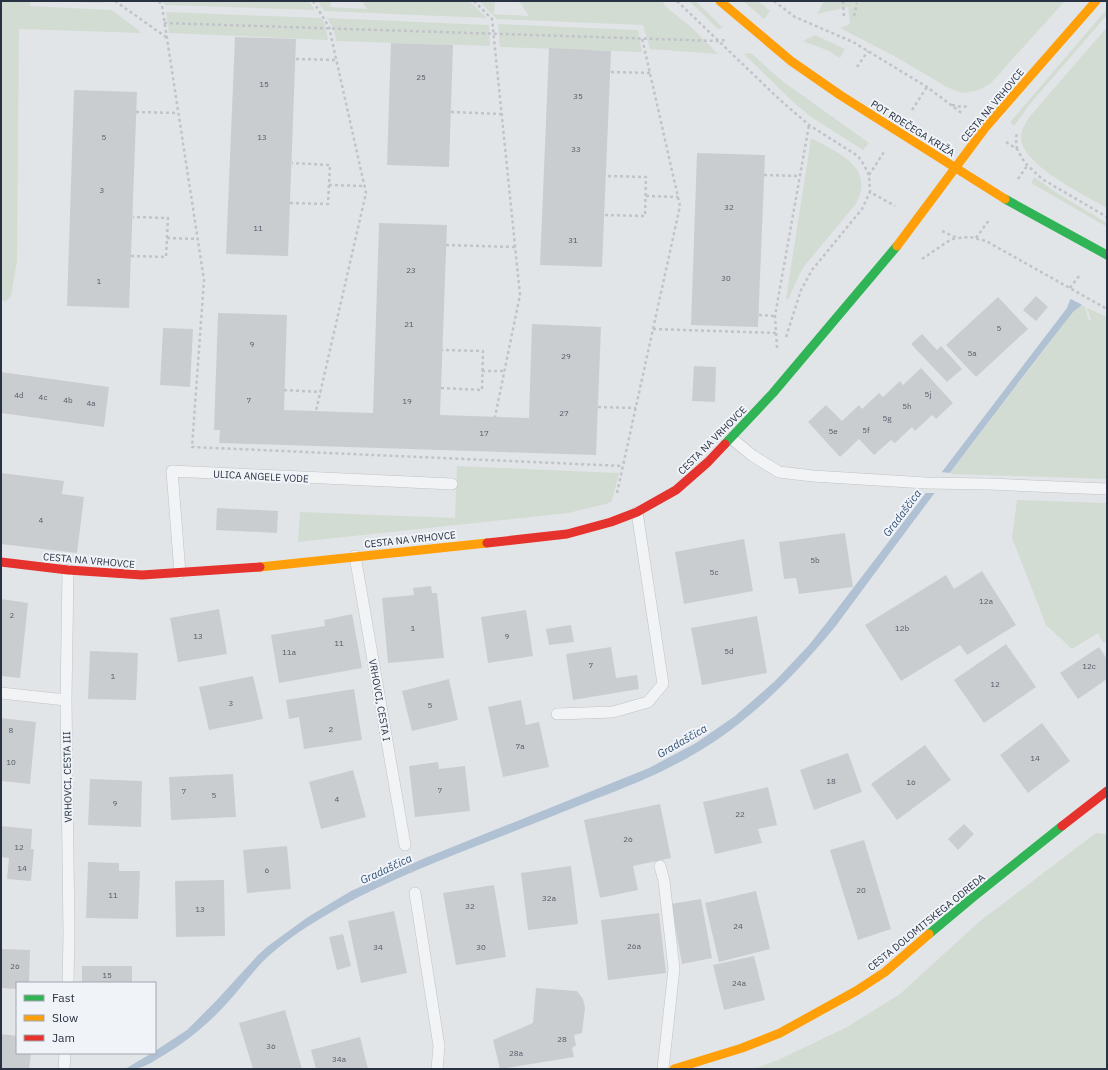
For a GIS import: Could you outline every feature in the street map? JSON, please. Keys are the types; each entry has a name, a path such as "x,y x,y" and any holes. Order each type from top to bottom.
{"street":[{"name":"POT RDEČEGA KRIŽA","path":"720,1 760,37 790,61 840,95 1004,198 1105,254"},
{"name":"CESTA NA VRHOVCE","path":"1,562 68,570 142,575 254,568 566,534 586,530 637,512 676,490 708,462 772,393 900,242 985,128 1096,1"},
{"name":"CESTA DOLOMITSKEGA ODREDA","path":"674,1069 735,1050 780,1033 856,991 885,972 972,898 1107,791"}],"lane":[{"path":"731,438 753,456 780,472 813,476 926,483 1107,489"},
{"name":"ULICA ANGELE VODE","path":"180,573 172,472 452,484"},
{"path":"557,714 613,712 648,702 663,684 637,512"},
{"name":"VRHOVCI, CESTA I","path":"355,556 405,845"},
{"name":"VRHOVCI, CESTA III","path":"68,570 66,700 69,934 68,982"},
{"path":"1,693 66,700"},
{"path":"660,866 664,880 674,969 663,1069"},
{"path":"415,893 439,1046 437,1069"},
{"path":"64,1069 65,1054"}],"path":[{"path":"115,1 166,37"},
{"path":"159,1 162,6 204,280 192,447 623,466"},
{"path":"313,1 329,27 366,193 316,411"},
{"path":"474,1 492,18 520,295 495,417"},
{"path":"677,1 780,100 809,125 858,156 869,176 870,192 862,209 812,270 802,290 784,341"},
{"path":"774,1 794,17 853,42 927,87 965,115"},
{"path":"843,1 844,18"},
{"path":"854,16 857,3"},
{"path":"164,22 718,41 760,37"},
{"path":"611,522 680,206 642,38"},
{"path":"857,67 868,51"},
{"path":"296,59 337,60"},
{"path":"610,72 650,73"},
{"path":"917,102 927,87"},
{"path":"136,112 178,113"},
{"path":"451,112 502,114"},
{"path":"782,345 777,354 775,316 809,125"},
{"path":"1000,138 1017,149 1027,166 1042,179 1107,217"},
{"path":"869,176 879,159"},
{"path":"290,203 328,204 329,185 330,164 292,163"},
{"path":"1020,176 1027,166"},
{"path":"764,175 799,176"},
{"path":"605,215 645,216 646,196 646,177 606,176"},
{"path":"329,185 365,186"},
{"path":"870,192 884,200"},
{"path":"646,196 678,197"},
{"path":"131,256 166,257 167,238 168,218 133,217"},
{"path":"976,238 985,226"},
{"path":"942,230 957,238 964,236 986,241 1107,309"},
{"path":"167,238 198,239"},
{"path":"446,245 515,247"},
{"path":"1072,289 1079,276"},
{"path":"759,315 775,316"},
{"path":"653,329 776,332"},
{"path":"441,388 482,390 483,351 442,350"},
{"path":"482,371 504,371"},
{"path":"284,390 321,392"},
{"path":"598,407 636,408"}],"shaded area":[{"path":"1,1 30,1 30,6 112,10 142,33 19,29 17,261 11,296 5,302 1,299"},
{"path":"30,1 102,1 105,3"},
{"path":"162,1 309,1 315,10 165,5"},
{"path":"317,1 331,1 330,7 367,9 362,1 469,1 487,18 324,11"},
{"path":"479,1 495,1 494,14 529,16 519,1 662,1 666,7 691,27 718,54 650,49 643,25 497,19"},
{"path":"689,1 696,1 723,28 718,29"},
{"path":"743,1 758,1 770,11 764,19"},
{"path":"824,1 1065,1 990,84 979,90 963,93 945,86 896,57 840,28 850,24 848,7 817,14"},
{"path":"1107,9 1107,15 1030,104 1014,126 1010,122"},
{"path":"166,12 321,18 325,24 328,40 169,33"},
{"path":"327,18 489,25 490,46 336,41 334,30"},
{"path":"498,24 638,30 642,52 500,47"},
{"path":"1107,27 1107,208 1056,178 1031,158 1024,148 1021,135 1031,115"},
{"path":"815,35 845,49 840,58 829,51 803,41"},
{"path":"751,53 781,80 869,143 863,150 811,117 792,101 744,54"},
{"path":"811,138 832,149 851,163 858,171 861,181 861,192 855,205 806,264 800,273 788,300 786,299"},
{"path":"1034,177 1057,193 1107,223 1107,227 1031,183"},
{"path":"1082,305 1085,307 1089,321 1091,320 1087,308 1107,317 1107,479 949,474 1073,312"},
{"path":"457,466 619,473 612,501 606,504 568,513 298,542 300,512 455,518"},
{"path":"1017,500 1107,503 1107,641 1103,643 1098,633 1072,649 1046,625 1012,538"},
{"path":"1096,833 1107,834 1107,1069 754,1069 778,1060 847,1027 900,994 980,921"}],"water":[{"name":"Gradaščica","path":"1107,253 1107,272 1082,305 1073,312 1013,390 835,627 788,680 754,712 735,727 696,753 659,772 621,789 456,854 374,889 343,905 299,932 272,953 219,1011 202,1028 184,1042 145,1066 125,1069 150,1054 156,1054 156,1050 187,1030 268,946 308,917 351,891 425,858 649,768 696,743 735,716 775,681 809,645 1067,308 1070,300"}],"pier":[{"path":"1107,251 1107,276 1084,306 1069,298"},
{"path":"939,472 952,473 938,493 924,493 924,491"}],"building":[{"path":"235,37 296,39 288,256 226,254"},
{"path":"391,43 453,45 449,167 387,165"},
{"path":"549,48 611,51 602,267 540,265"},
{"path":"74,90 137,92 129,308 67,306"},
{"path":"697,153 765,155 758,327 691,325"},
{"path":"379,223 447,225 440,415 529,418 532,324 601,327 596,455 219,443 220,430 214,430 218,313 287,315 284,410 373,413"},
{"path":"1036,296 1048,307 1036,321 1023,310"},
{"path":"998,297 1028,329 976,377 946,345"},
{"path":"163,328 193,329 190,387 160,385"},
{"path":"922,334 937,350 941,346 962,369 947,382 911,344"},
{"path":"694,366 716,367 715,402 692,401"},
{"path":"921,368 953,403 936,419 932,415 915,431 912,427 895,443 891,440 874,455 859,439 840,457 808,422 826,405 842,421 859,405 862,409 879,393 883,397 900,381 903,385"},
{"path":"1,372 109,387 104,427 1,413"},
{"path":"1,473 64,481 62,494 84,497 77,553 1,544"},
{"path":"217,508 278,511 277,533 216,530"},
{"path":"845,533 853,587 799,594 796,578 784,579 779,542"},
{"path":"744,539 753,591 684,604 675,552"},
{"path":"982,571 1016,625 967,655 960,645 901,681 865,625 946,575 954,589"},
{"path":"431,586 432,593 437,593 444,658 388,663 382,598 414,595 413,588"},
{"path":"1,599 28,603 20,678 1,676"},
{"path":"219,609 227,654 178,662 170,618"},
{"path":"526,610 533,656 488,663 481,617"},
{"path":"352,614 362,668 279,683 271,635 325,626 324,620"},
{"path":"757,616 767,673 702,685 691,628"},
{"path":"571,625 574,642 549,645 546,629"},
{"path":"1006,644 1036,687 984,723 954,680"},
{"path":"611,647 616,678 637,675 639,689 573,700 566,654"},
{"path":"1099,647 1107,659 1107,679 1078,699 1060,673"},
{"path":"90,651 138,653 136,700 88,699"},
{"path":"253,676 263,719 209,730 199,687"},
{"path":"449,679 458,720 412,731 402,691"},
{"path":"354,689 362,740 304,749 299,717 289,719 286,700"},
{"path":"521,700 526,725 539,722 549,767 503,777 488,707"},
{"path":"1,718 36,722 30,784 1,781"},
{"path":"1042,723 1070,761 1028,793 1000,755"},
{"path":"925,745 951,780 897,820 871,784"},
{"path":"848,753 862,792 814,810 800,770"},
{"path":"438,762 439,769 465,766 470,811 415,817 409,766"},
{"path":"353,770 366,817 321,829 309,782"},
{"path":"233,774 236,817 171,820 169,777"},
{"path":"90,779 142,781 141,827 88,825"},
{"path":"768,787 777,825 758,829 762,843 715,854 703,802"},
{"path":"660,804 671,858 633,866 638,890 600,898 584,820"},
{"path":"964,824 974,834 958,850 948,839"},
{"path":"1,826 32,829 31,849 34,849 31,881 7,879 9,858 1,857"},
{"path":"864,840 891,929 858,940 830,850"},
{"path":"287,846 291,889 247,893 243,850"},
{"path":"88,862 119,863 119,871 140,871 138,919 86,918"},
{"path":"571,866 578,924 528,930 521,873"},
{"path":"224,880 225,936 176,937 175,881"},
{"path":"494,885 506,957 456,965 443,893"},
{"path":"756,891 770,949 719,962 705,903"},
{"path":"701,899 712,958 682,964 671,904"},
{"path":"394,911 407,973 361,983 348,921"},
{"path":"659,913 666,973 608,980 601,920"},
{"path":"343,934 351,966 337,970 329,937"},
{"path":"1,949 30,950 29,982 16,982 16,989 1,988"},
{"path":"754,956 765,1000 724,1010 713,965"},
{"path":"82,966 132,966 132,982 82,982"},
{"path":"536,988 577,991 583,999 585,1008 582,1033 574,1035 576,1045 572,1048 574,1057 500,1069 493,1040 533,1023"},
{"path":"285,1010 302,1069 253,1069 239,1023"},
{"path":"1,1034 16,1036 16,1054 31,1054 29,1069 1,1069"},
{"path":"360,1037 368,1069 316,1069 311,1050"}],"traffic: fast":[{"path":"1005,199 1107,255"},
{"path":"725,444 773,393 897,246"},
{"path":"929,934 1062,826"}],"traffic: slow":[{"path":"720,1 791,61 840,95 1005,199"},
{"path":"897,246 985,128 1096,1"},
{"path":"260,567 487,543"},
{"path":"674,1069 742,1048 780,1033 856,991 885,972 929,934"}],"traffic: jam":[{"path":"487,543 567,534 611,522 637,512 676,490 708,462 725,444"},
{"path":"1,562 68,570 142,575 260,567"},
{"path":"1062,826 1107,791"}]}
